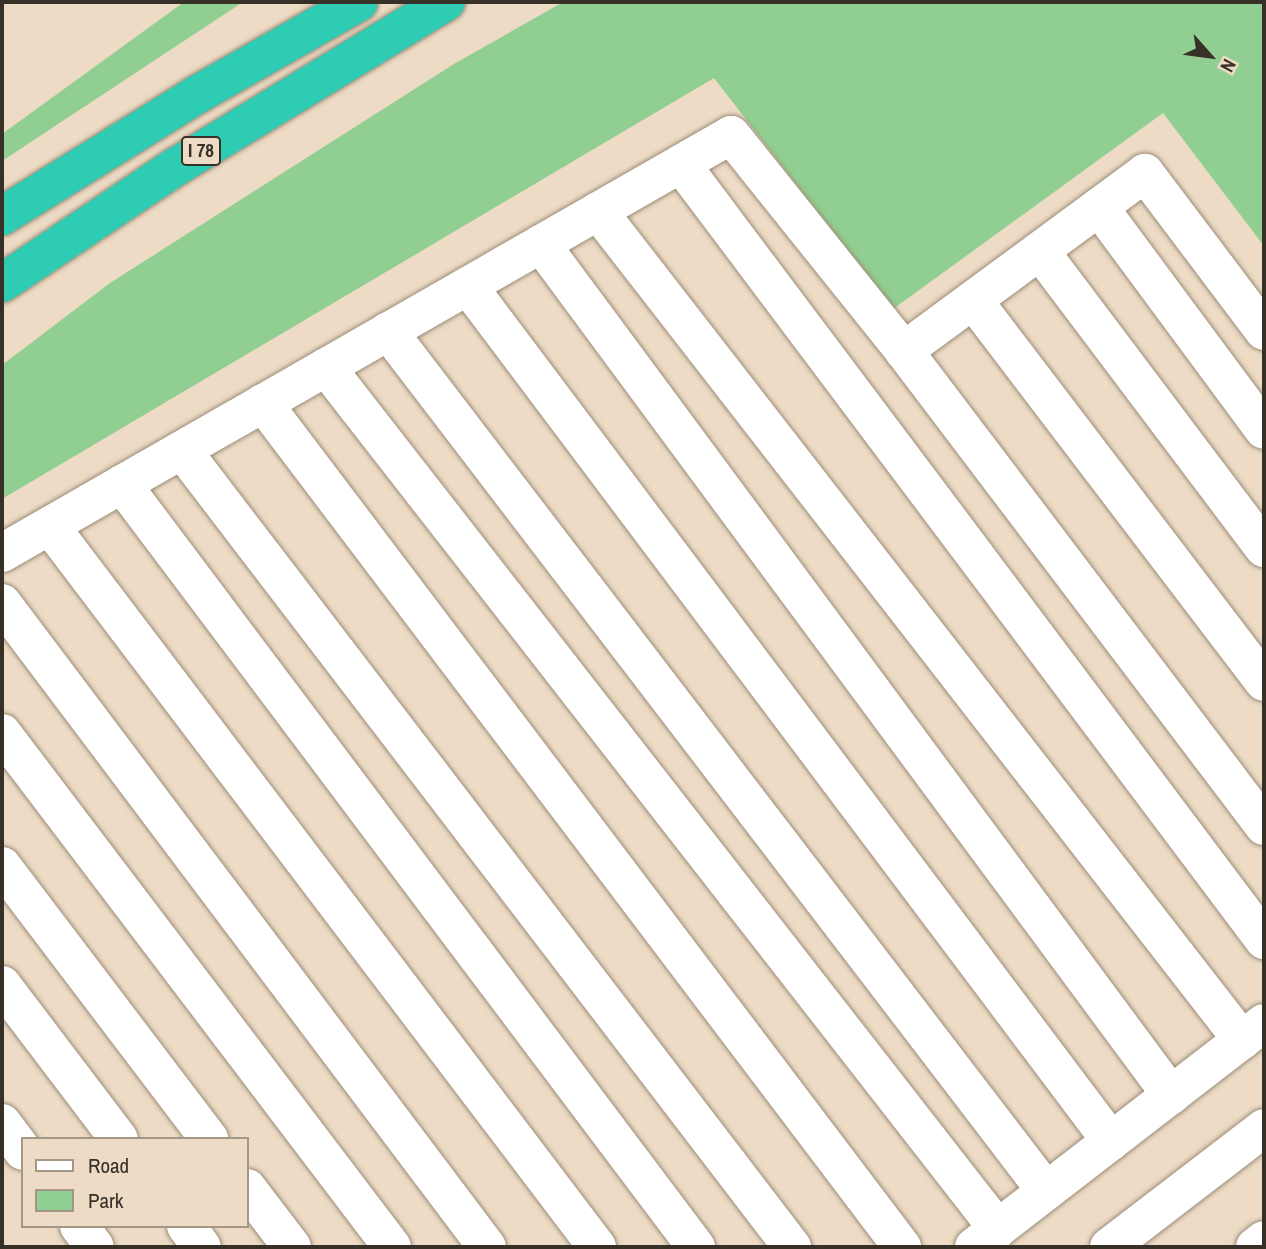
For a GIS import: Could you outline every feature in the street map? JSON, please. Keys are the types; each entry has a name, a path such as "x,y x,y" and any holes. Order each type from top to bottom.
{"highway":[{"name":"I 78","path":"2,216 187,100 359,2"},
{"name":"I 78","path":"2,284 177,166 446,2"},
{"path":"404,26 465,2"}],"lane":[{"path":"2,553 731,135 904,351 1264,826"},
{"path":"681,164 1264,940"},
{"path":"904,351 1145,173 1264,331"},
{"path":"1099,207 1264,430"},
{"path":"326,367 986,1238 1253,1031 598,211"},
{"path":"541,244 1171,1095"},
{"path":"1040,251 1264,548"},
{"path":"468,286 1111,1141"},
{"path":"973,300 1264,682"},
{"path":"388,331 1046,1191"},
{"path":"263,403 902,1247"},
{"path":"182,450 792,1247"},
{"path":"122,484 696,1247"},
{"path":"50,526 597,1247"},
{"path":"2,603 487,1247"},
{"path":"2,733 392,1247"},
{"path":"2,866 207,1137"},
{"path":"2,985 117,1137"},
{"path":"2,1123 21,1148"},
{"path":"1110,1247 1264,1129"},
{"path":"248,1189 292,1247"},
{"path":"81,1228 95,1247"},
{"path":"188,1228 202,1247"},
{"path":"1255,1247 1264,1240"}],"green space":[{"path":"184,2 243,2 2,161 2,134"},
{"path":"563,2 1264,2 1264,246 1163,113 893,309 714,78 2,499 2,365 110,283 454,64"}]}
